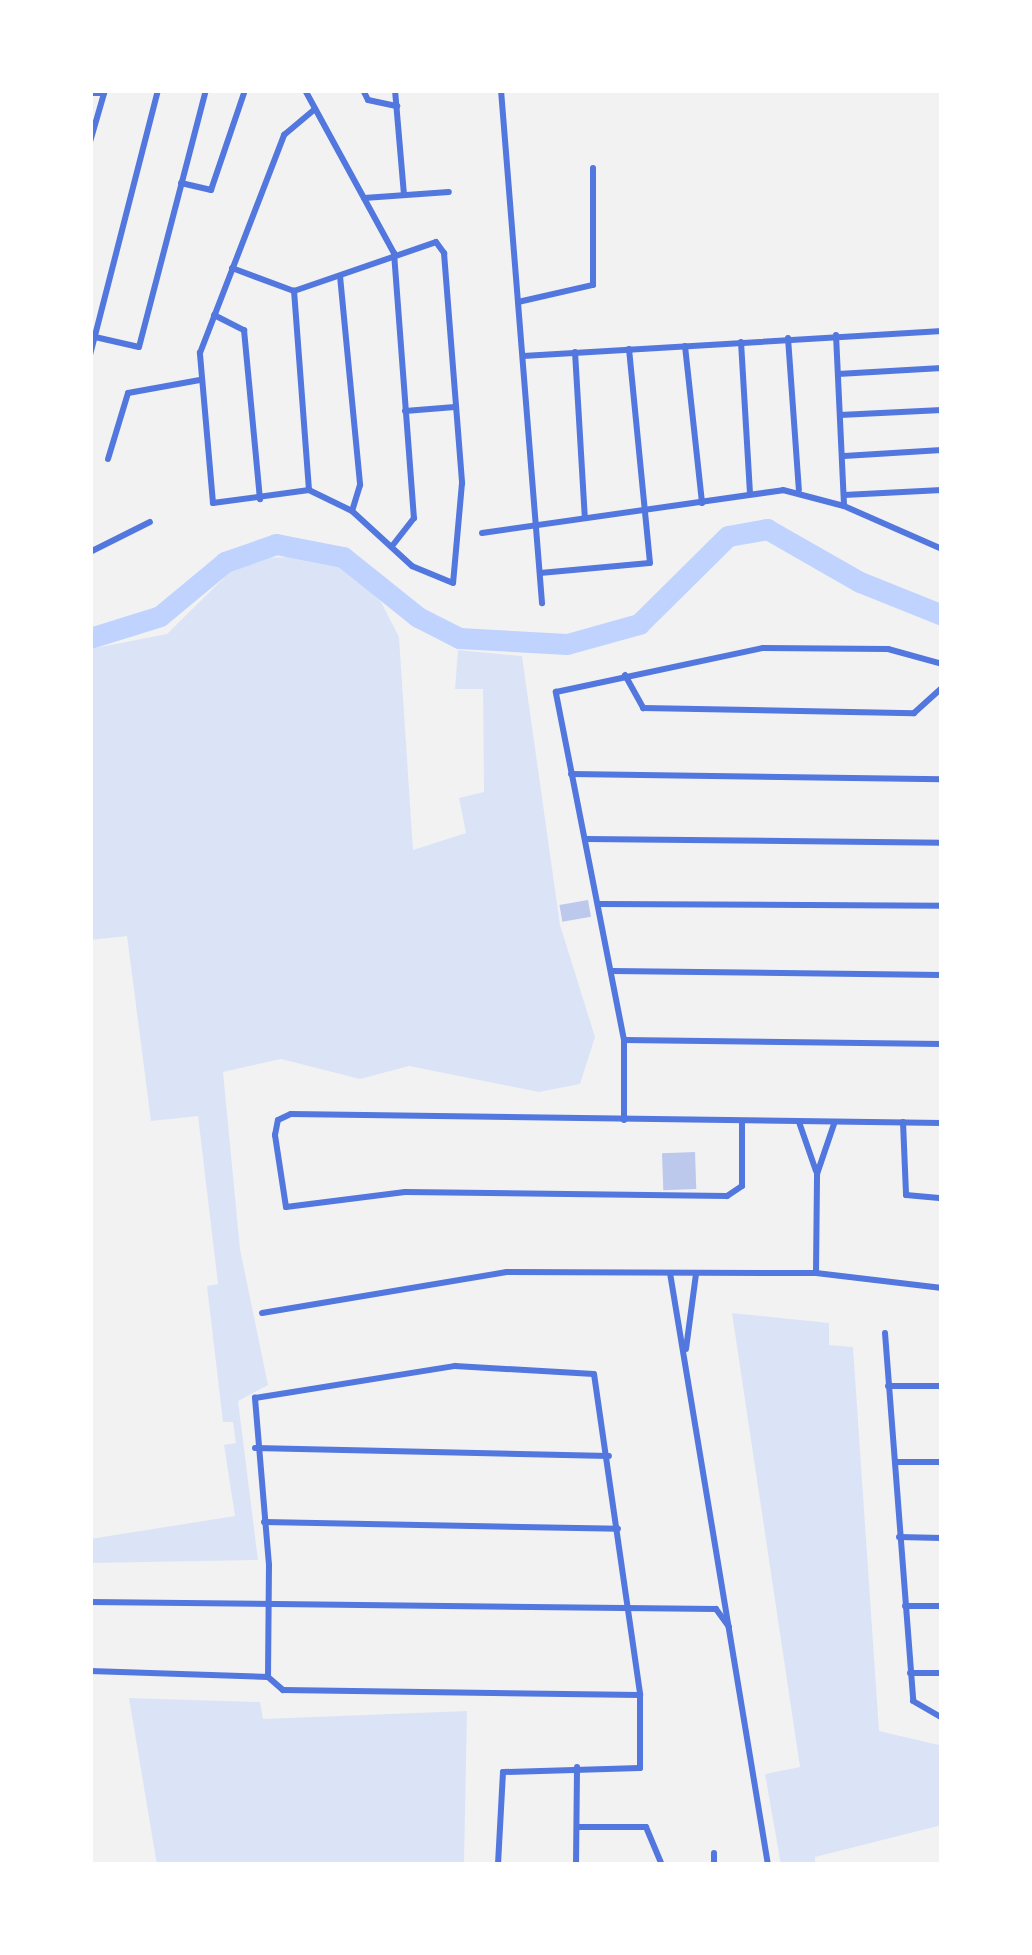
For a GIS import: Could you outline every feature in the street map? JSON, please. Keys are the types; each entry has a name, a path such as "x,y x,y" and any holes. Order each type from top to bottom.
{"street":[{"path":"90,355 158,90"},
{"path":"95,337 139,347 206,90"},
{"path":"182,183 212,190 245,90"},
{"path":"305,90 394,253 414,518 394,544"},
{"path":"363,90 368,100 397,106"},
{"path":"395,90 404,195"},
{"path":"502,90 542,603"},
{"path":"90,93 105,92 90,142"},
{"path":"232,268 293,291 436,242 444,253 461,483 453,583 412,566 394,544 352,511 310,490 213,503 200,380 214,315 232,268 284,135 315,109"},
{"path":"518,302 593,285 593,168"},
{"path":"364,198 449,192"},
{"path":"340,275 360,485 352,511"},
{"path":"293,291 310,490"},
{"path":"214,315 244,330 260,499"},
{"path":"523,356 942,331"},
{"path":"836,335 844,506"},
{"path":"788,338 799,490"},
{"path":"741,341 751,494"},
{"path":"685,345 702,503"},
{"path":"540,573 650,563 628,349"},
{"path":"575,352 585,518"},
{"path":"838,374 942,368"},
{"path":"108,459 128,393 200,380"},
{"path":"405,411 456,406"},
{"path":"840,415 942,410"},
{"path":"842,456 942,450"},
{"path":"482,533 799,490 942,549"},
{"path":"844,495 942,490"},
{"path":"90,552 150,522"},
{"path":"624,1120 624,1040 556,705 562,687 763,648 888,650 942,664"},
{"path":"625,675 643,708 914,712 942,688"},
{"path":"571,774 942,779"},
{"path":"586,839 942,844"},
{"path":"599,904 942,907"},
{"path":"612,970 942,975"},
{"path":"624,1040 942,1044"},
{"path":"742,1122 737,1194 405,1192 286,1207 278,1120 442,1113 942,1123"},
{"path":"799,1122 817,1174"},
{"path":"816,1273 817,1174 835,1122"},
{"path":"903,1122 909,1198 942,1198"},
{"path":"262,1313 507,1272 816,1273 942,1288"},
{"path":"670,1274 768,1865"},
{"path":"686,1359 696,1274"},
{"path":"885,1333 910,1673 916,1709 942,1718"},
{"path":"268,1677 270,1602 255,1448 255,1398 455,1366 594,1374 630,1608 640,1695 640,1768 502,1772 498,1865"},
{"path":"888,1386 942,1386"},
{"path":"255,1448 609,1456"},
{"path":"895,1462 942,1462"},
{"path":"264,1522 618,1529"},
{"path":"899,1538 942,1538"},
{"path":"90,1602 716,1609 728,1627"},
{"path":"905,1606 942,1606"},
{"path":"90,1671 268,1677 283,1690 640,1695"},
{"path":"910,1673 942,1673"},
{"path":"576,1865 577,1767"},
{"path":"577,1826 646,1827 662,1865"},
{"path":"714,1853 714,1865"}],"shaded area":[{"path":"310,556 349,570 381,602 399,637 413,850 466,833 459,798 484,792 483,689 455,689 458,650 522,656 560,925 595,1037 580,1084 539,1092 409,1066 360,1079 281,1059 223,1072 240,1249 268,1385 238,1401 258,1560 90,1563 90,1539 235,1516 224,1445 236,1443 233,1422 223,1422 207,1286 218,1284 198,1116 151,1121 127,936 90,940 90,649 167,634 243,559"},
{"path":"732,1313 829,1323 829,1345 853,1347 879,1731 939,1745 942,1757 942,1825 815,1857 815,1865 781,1865 765,1774 800,1767"},
{"path":"129,1698 260,1702 263,1719 467,1711 464,1865 157,1865"}],"building":[{"path":"588,900 591,917 562,922 559,905"},
{"path":"695,1152 696,1189 663,1190 662,1153"}],"waterway":[{"path":"90,638 160,616 225,562 276,544 343,557 418,617 459,638 567,644 639,624 728,536 767,529 860,582 942,615"}]}
